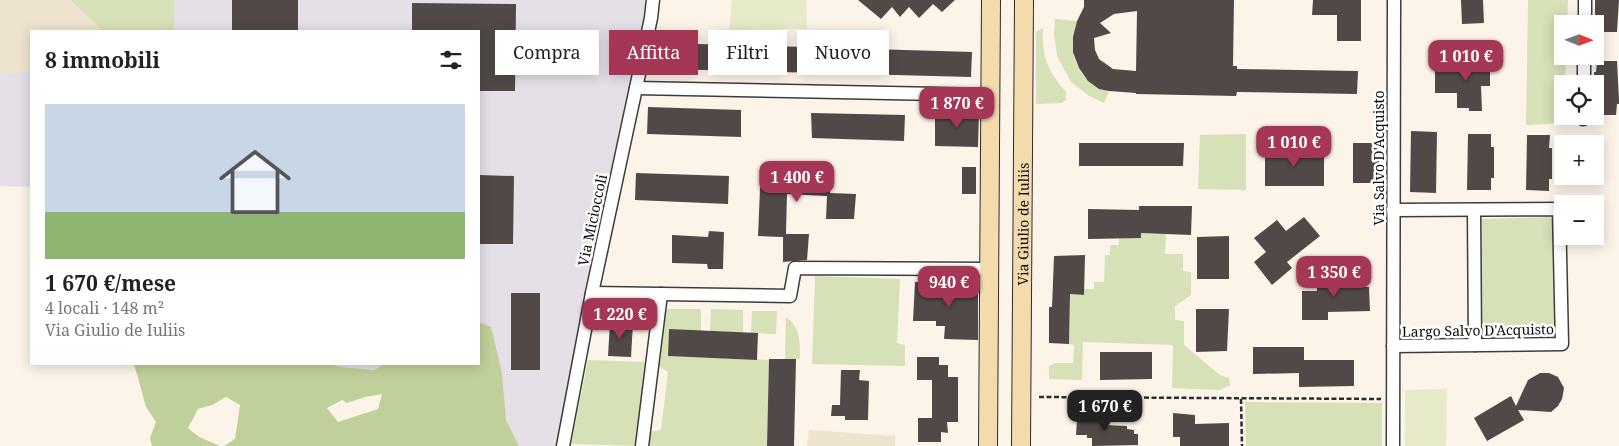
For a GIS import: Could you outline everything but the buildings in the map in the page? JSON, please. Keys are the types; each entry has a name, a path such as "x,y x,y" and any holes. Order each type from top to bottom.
{"main road":[{"path":"988,446 991,0"},
{"name":"Via Giulio de Iuliis","path":"1021,446 1024,0"}],"street":[{"name":"Via Micioccoli","path":"562,446 592,293 651,18 653,0"},
{"name":"Via Salvo D'Acquisto","path":"1393,446 1394,0"},
{"path":"1585,15 1586,0"},
{"path":"636,88 990,95"},
{"name":"Largo Salvo D'Acquisto","path":"1393,210 1559,210 1562,344 1393,346"},
{"path":"1474,210 1475,345"},
{"path":"592,293 790,296 795,268 989,269"},
{"path":"642,446 661,294"}],"path":[{"path":"1039,397 1393,400"},
{"path":"1241,399 1242,446"}],"shaded area":[{"path":"0,0 70,0 102,30 30,30 30,71 0,74"},
{"path":"174,0 645,0 645,14 642,30 609,30 609,75 632,75 586,287 556,446 519,446 506,420 491,327 480,322 480,30 174,30"},
{"path":"30,71 30,187 0,186 0,74"},
{"path":"334,365 382,365 374,370"},
{"path":"809,430 895,436 895,446 807,446"}],"green space":[{"path":"70,0 174,0 174,30 102,30"},
{"path":"732,0 806,0 807,29 729,30"},
{"path":"1528,0 1568,0 1567,15 1554,15 1554,65 1566,65 1565,75 1554,75 1554,124 1526,125"},
{"path":"1055,19 1077,21 1074,54 1077,64 1081,73 1088,80 1109,91 1104,103 1089,96 1071,82 1057,56 1054,33"},
{"path":"1043,28 1047,63 1054,77 1066,92 1066,100 1061,103 1036,104 1036,32"},
{"path":"1246,134 1246,190 1198,189 1200,135"},
{"path":"1549,217 1554,221 1558,341 1478,340 1479,219"},
{"path":"1141,233 1166,234 1165,254 1183,254 1183,271 1191,272 1191,295 1175,306 1175,320 1184,321 1184,345 1220,375 1229,378 1230,386 1219,390 1172,388 1173,345 1083,342 1082,380 1049,379 1049,366 1056,363 1073,363 1074,345 1069,344 1070,294 1083,295 1084,289 1094,289 1094,282 1104,282 1105,255 1110,255 1110,245 1119,245 1119,238 1141,238"},
{"path":"815,276 900,279 897,343 905,345 905,366 812,364"},
{"path":"665,309 701,309 701,331 669,329 668,356 769,360 767,446 647,446 649,432 661,430 668,372 657,365"},
{"path":"711,309 743,310 743,333 710,331"},
{"path":"752,311 777,311 776,334 751,333"},
{"path":"786,317 795,326 797,331 800,342 800,359 785,359"},
{"path":"480,322 491,327 502,373 506,420 519,446 224,446 235,439 240,405 226,397 212,405 198,409 188,428 199,437 220,446 152,446 150,438 156,422 146,407 134,365 334,365 374,370 382,365 480,365","holes":["382,394 378,409 338,422 327,408 342,400 347,403"]},
{"path":"588,360 648,362 638,446 571,444"},
{"path":"1447,389 1446,446 1405,446 1405,390"},
{"path":"1245,402 1382,403 1382,446 1246,446"}]}
